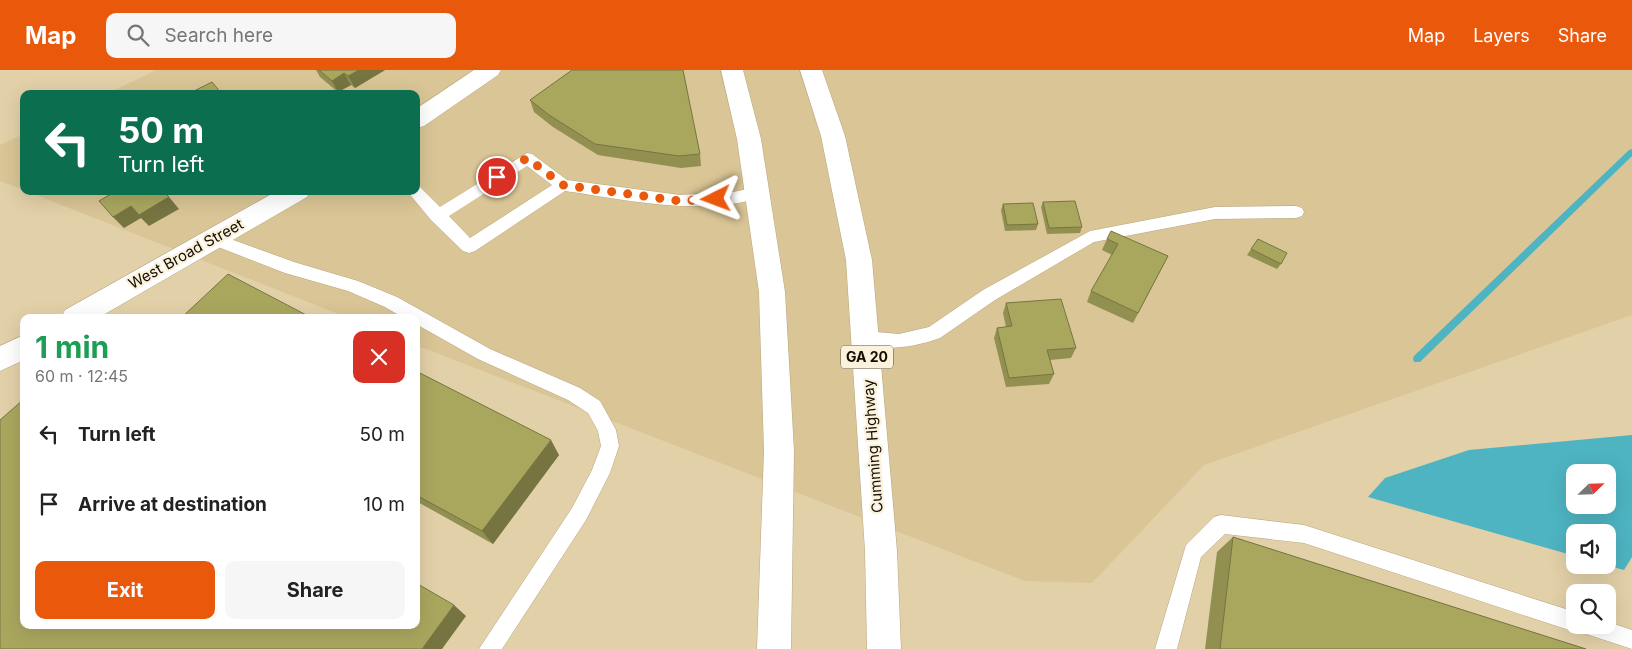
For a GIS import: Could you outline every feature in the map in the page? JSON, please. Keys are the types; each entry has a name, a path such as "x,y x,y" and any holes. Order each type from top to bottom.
{"main road":[{"path":"420,117 490,70"},
{"path":"732,70 749,139 772,292 779,451 774,649"},
{"name":"Cumming Highway","path":"812,70 833,136 859,260 881,551 884,649"},
{"name":"West Broad Street","path":"81,314 291,195"},
{"path":"0,359 20,348"}],"lane":[{"path":"437,216 527,158 563,185 680,201 733,198 758,192"},
{"path":"419,195 437,216 470,247 563,185"},
{"path":"865,338 899,341 934,333 990,295 1090,237 1215,213 1296,212"},
{"path":"214,239 290,268 352,286 391,302 412,314"},
{"path":"420,318 484,354 574,394 594,407 607,430 610,446 601,473 579,514 490,649"},
{"path":"1166,649 1193,552 1221,524 1304,534 1566,619"},
{"path":"1613,634 1632,640"}],"shaded area":[{"path":"156,70 1632,70 1632,315 1204,465 1092,583 1025,581 420,347 420,314 338,314 36,195 420,195 420,90 115,90"},
{"path":"20,136 20,188 0,181 0,145"}],"water":[{"path":"1632,435 1632,557 1624,570 1616,568 1616,524 1566,524 1566,553 1368,497 1385,478 1469,450"}],"building":[{"path":"319,70 359,70 348,76 344,73 332,81"},
{"path":"572,70 683,70 700,154 679,156 595,144 549,115 530,100"},
{"path":"212,82 219,90 196,90"},
{"path":"109,195 167,195 169,197 139,215 131,206 113,217 99,201"},
{"path":"1075,201 1082,227 1049,228 1043,202"},
{"path":"1033,203 1038,224 1007,225 1003,204"},
{"path":"1111,231 1168,256 1138,313 1091,291 1118,244 1107,239"},
{"path":"1258,239 1287,253 1281,264 1251,249"},
{"path":"228,274 304,314 185,314"},
{"path":"1061,299 1076,348 1047,350 1054,374 1009,378 997,328 1012,326 1006,303"},
{"path":"420,373 551,440 482,531 420,497"},
{"path":"20,402 20,629 420,629 420,585 454,605 422,649 0,649 0,420"},
{"path":"1233,537 1586,649 1220,649"}],"waterway":[{"path":"1417,359 1632,152"}],"route":[{"path":"497,177 527,158 563,185 680,201 716,199"}]}
